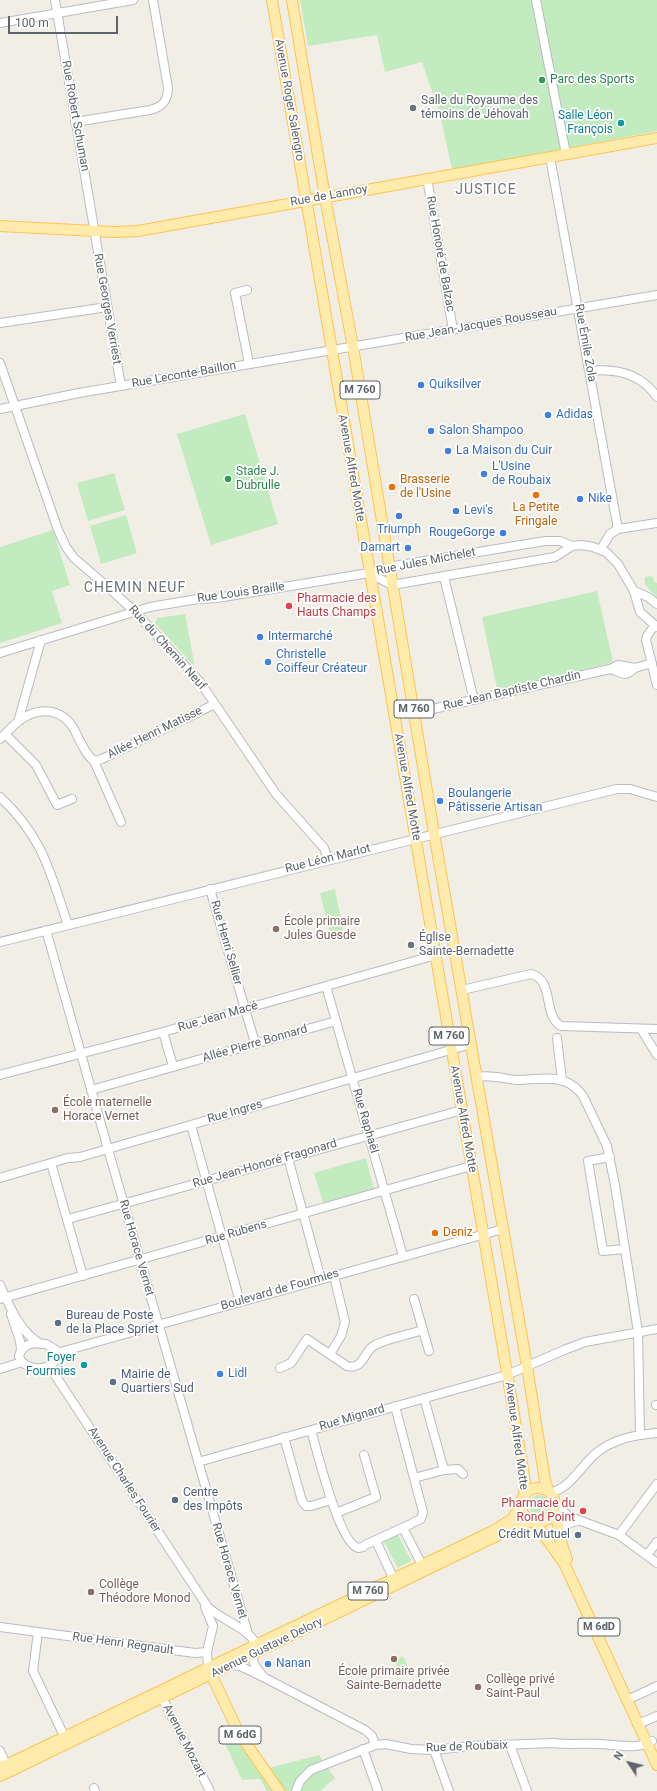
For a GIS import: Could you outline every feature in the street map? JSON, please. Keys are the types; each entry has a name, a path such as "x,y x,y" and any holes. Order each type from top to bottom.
{"main road":[{"name":"Avenue Roger Salengro","path":"272,0 306,201"},
{"name":"Avenue Roger Salengro","path":"292,0 325,197"},
{"name":"Rue de Lannoy","path":"0,226 123,232 145,230 427,178 657,138"},
{"name":"Avenue Alfred Motte","path":"325,197 353,347 434,833 527,1366 545,1483 550,1493"},
{"name":"Avenue Alfred Motte","path":"306,201 507,1375 524,1477 523,1501"},
{"path":"534,1521 553,1513 550,1493 542,1488 536,1488 530,1491 523,1501 525,1515 534,1521 565,1565 630,1698 650,1742 657,1765"},
{"name":"Avenue Gustave Delory","path":"4,1770 423,1568 504,1525 514,1517 523,1501"},
{"name":"M 6dD","path":"553,1513 566,1557 630,1698"},
{"name":"Avenue Gustave Delory","path":"423,1568 519,1525 534,1521"},
{"name":"Avenue Gustave Delory","path":"209,1672 231,1665 253,1650"},
{"name":"M 6dG","path":"209,1672 239,1732 279,1791"},
{"path":"650,1742 657,1751"}],"street":[{"name":"Rue Robert Schuman","path":"55,0 94,231"},
{"path":"0,23 133,0"},
{"path":"75,122 150,110 159,107 165,101 168,88 153,0"},
{"path":"536,0 566,154"},
{"name":"Rue Émile Zola","path":"550,157 579,308 618,529"},
{"name":"Rue Honoré de Balzac","path":"427,178 453,330"},
{"name":"Rue Georges Verriest","path":"94,231 121,386"},
{"path":"247,290 235,292 249,364"},
{"name":"Rue Jean-Jacques Rousseau","path":"353,347 657,295"},
{"path":"0,324 107,307"},
{"name":"Rue Leconte-Baillon","path":"0,409 121,386 353,347"},
{"name":"Rue du Chemin Neuf","path":"0,363 58,530 66,547 82,566 110,588 134,611 197,679 276,794 324,848 328,859"},
{"path":"590,371 609,370 628,374 645,384 657,397"},
{"path":"657,523 618,529 610,534 600,549 618,564 634,591 639,611 656,626 646,639 657,685"},
{"name":"Rue Jules Michelet","path":"369,573 390,567 545,541 560,541 572,546 587,545 600,549"},
{"name":"Rue Jules Michelet","path":"369,573 383,581 393,584 555,558 572,546"},
{"name":"Rue Louis Braille","path":"0,653 134,611 194,600 217,598 369,573"},
{"path":"444,577 474,700"},
{"path":"634,591 650,598 657,604"},
{"path":"18,722 41,640"},
{"name":"Rue Jean Baptiste Chardin","path":"415,713 610,669 618,665 635,668 652,663"},
{"name":"Allée Henri Matisse","path":"94,761 102,759 215,704"},
{"name":"Allée Henri Matisse","path":"72,799 57,805 36,765 3,736 24,717 37,712 49,710 57,713 70,724 94,761 121,822"},
{"name":"Rue Léon Marlot","path":"0,942 617,788 630,789 657,797"},
{"path":"0,797 22,820 40,848 68,925"},
{"name":"Rue Henri Sellier","path":"210,889 255,1043"},
{"name":"Rue Horace Vernet","path":"46,930 248,1634"},
{"name":"Rue Jean Macé","path":"0,1076 436,955"},
{"path":"462,990 533,974 543,982 553,1019 561,1026 657,1029"},
{"name":"Rue Raphaël","path":"326,986 403,1256"},
{"name":"Allée Pierre Bonnard","path":"91,1090 336,1021"},
{"path":"641,1029 657,1055"},
{"path":"163,1032 173,1066"},
{"path":"556,1038 562,1081"},
{"name":"Rue Ingres","path":"0,1178 51,1163 108,1149 452,1048 471,1044"},
{"path":"477,1077 484,1076 513,1080 562,1081 572,1085 581,1093 604,1139 610,1157 638,1332 640,1435"},
{"name":"Rue Jean-Honoré Fragonard","path":"68,1219 462,1110"},
{"path":"191,1125 240,1302"},
{"path":"610,1157 588,1161 603,1251 625,1249"},
{"path":"288,1158 321,1279"},
{"path":"51,1163 83,1276"},
{"name":"Rue Rubens","path":"3,1299 471,1166"},
{"name":"Boulevard de Fourmies","path":"57,1353 503,1229"},
{"path":"330,1354 341,1336 345,1322 334,1276"},
{"path":"0,1285 3,1299 20,1341 21,1350 19,1356 22,1362"},
{"path":"3,1299 27,1333 41,1344"},
{"path":"414,1299 429,1351"},
{"path":"527,1366 586,1342 657,1329"},
{"path":"280,1368 291,1364 307,1339 347,1366 357,1366 375,1345 423,1330"},
{"path":"0,1369 22,1362 37,1368 50,1366 56,1362 57,1353 52,1346 30,1344 21,1350"},
{"name":"Avenue Charles Fourier","path":"50,1366 198,1594 212,1611 248,1634 258,1670 267,1679"},
{"name":"Avenue Alfred Motte","path":"507,1375 527,1366"},
{"name":"Rue Mignard","path":"198,1462 507,1375"},
{"path":"424,1398 444,1470"},
{"path":"311,1430 336,1514 352,1545 358,1548 421,1519 423,1512 395,1406"},
{"path":"550,1493 565,1486 601,1450 617,1441 640,1435 657,1433"},
{"path":"284,1438 302,1501 306,1506 311,1506 331,1500"},
{"path":"336,1514 376,1497 364,1455"},
{"path":"414,1478 444,1470 458,1469 464,1474"},
{"path":"619,1535 657,1484"},
{"path":"553,1513 570,1517"},
{"path":"553,1513 570,1517 619,1535 657,1563"},
{"path":"560,1537 562,1530 568,1523 580,1521"},
{"path":"403,1528 423,1568"},
{"path":"376,1541 395,1582"},
{"path":"647,1555 657,1542"},
{"name":"Avenue Charles Fourier","path":"198,1594 212,1624 212,1631 207,1652 209,1672"},
{"name":"Rue Henri Regnault","path":"0,1627 195,1653 207,1652"},
{"path":"38,1632 33,1671 66,1740"},
{"name":"Avenue Charles Fourier","path":"231,1665 240,1666 267,1679 365,1730 372,1736 375,1745"},
{"path":"630,1698 657,1686"},
{"name":"Avenue Mozart","path":"161,1695 210,1791"},
{"path":"641,1723 657,1716"},
{"name":"Rue de Roubaix","path":"296,1791 300,1781 311,1770 375,1745 386,1744 411,1749 434,1750 470,1746 554,1743 632,1747 650,1742"},
{"path":"510,1745 527,1791"},
{"path":"363,1749 378,1791"},
{"path":"434,1750 449,1791"},
{"path":"0,1751 4,1770"}],"green space":[{"name":"Parc des Sports","path":"300,0 657,0 657,131 452,170 440,114 422,62 385,72 377,35 308,46"},
{"name":"Stade J. Dubrulle","path":"245,414 278,524 211,545 177,434"},
{"path":"114,473 125,510 88,521 77,483"},
{"path":"126,515 137,553 101,564 90,526"},
{"path":"53,530 70,585 52,591 62,623 0,643 0,547"},
{"path":"645,577 653,577 654,582 657,583 657,598 645,584"},
{"path":"597,591 613,662 498,693 482,617"},
{"path":"185,614 194,662 193,665 155,623 157,618"},
{"path":"335,889 344,935 332,940 320,893"},
{"path":"366,1158 374,1189 323,1203 314,1173"},
{"path":"539,1495 546,1498 549,1505 546,1512 539,1515 532,1512 529,1505 532,1498"},
{"path":"397,1533 411,1561 398,1568 383,1540"},
{"path":"403,1656 411,1673 402,1677 394,1660"},
{"path":"242,1727 269,1768 319,1755 335,1778 320,1791 267,1791 260,1779 242,1780 222,1737"}],"place":[{"name":"Parc des Sports","path":"542,80"},
{"name":"Salle du Royaume des témoins de Jéhovah","path":"413,108"},
{"name":"Salle Léon François","path":"621,123"},
{"name":"Quiksilver","path":"421,385"},
{"name":"Adidas","path":"548,415"},
{"name":"Salon Shampoo","path":"431,431"},
{"name":"La Maison du Cuir","path":"448,451"},
{"name":"L'Usine de Roubaix","path":"484,474"},
{"name":"Stade J. Dubrulle","path":"228,479"},
{"name":"Brasserie de l'Usine","path":"392,487"},
{"name":"La Petite Fringale","path":"536,495"},
{"name":"Nike","path":"580,499"},
{"name":"Levi's","path":"456,511"},
{"name":"Triumph","path":"399,516"},
{"name":"RougeGorge","path":"503,533"},
{"name":"Damart","path":"408,548"},
{"name":"Pharmacie des Hauts Champs","path":"289,606"},
{"name":"Intermarché","path":"260,637"},
{"name":"Christelle Coiffeur Créateur","path":"268,662"},
{"name":"Boulangerie Pâtisserie Artisan","path":"440,801"},
{"name":"École primaire Jules Guesde","path":"276,929"},
{"name":"Église Sainte-Bernadette","path":"411,945"},
{"name":"École maternelle Horace Vernet","path":"55,1110"},
{"name":"Deniz","path":"435,1233"},
{"name":"Bureau de Poste de la Place Spriet","path":"58,1323"},
{"name":"Foyer Fourmies","path":"84,1365"},
{"name":"Lidl","path":"220,1374"},
{"name":"Mairie de Quartiers Sud","path":"113,1382"},
{"name":"Centre des Impôts","path":"175,1500"},
{"name":"Pharmacie du Rond Point","path":"583,1511"},
{"name":"Crédit Mutuel","path":"578,1535"},
{"name":"Collège Théodore Monod","path":"91,1592"},
{"name":"École primaire privée Sainte-Bernadette","path":"394,1659"},
{"name":"Nanan","path":"268,1664"},
{"name":"Collège privé Saint-Paul","path":"478,1687"}],"district":[{"name":"JUSTICE","path":"486,190"},
{"name":"CHEMIN NEUF","path":"135,588"}]}
